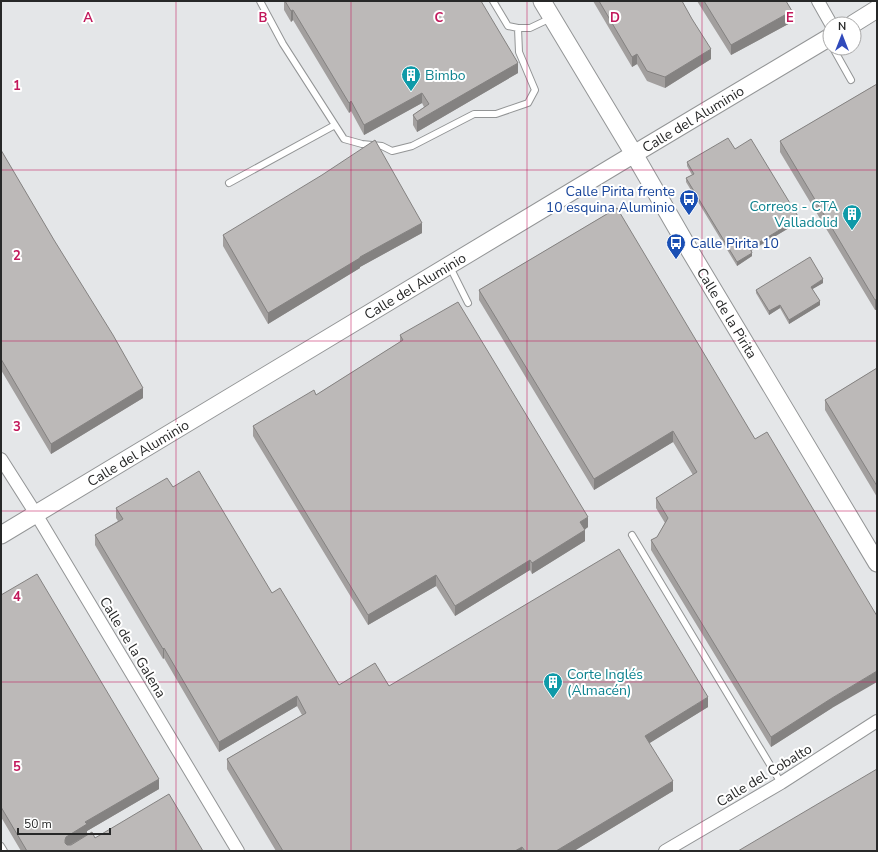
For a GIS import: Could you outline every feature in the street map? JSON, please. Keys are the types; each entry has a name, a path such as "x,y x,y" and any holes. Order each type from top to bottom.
{"street":[{"name":"Calle de la Pirita","path":"542,1 877,563"},
{"path":"818,1 823,16"},
{"path":"862,18 877,9"},
{"name":"Calle del Aluminio","path":"1,535 634,154 822,43"},
{"name":"Calle de la Galena","path":"1,460 36,514 238,851"},
{"name":"Calle del Cobalto","path":"665,851 781,783 877,721"}],"lane":[{"path":"260,1 283,44 344,139 362,144 382,146 392,151 412,146 474,114 496,114 528,103 535,90 519,52 518,28"},
{"path":"492,1 508,26 530,28 552,18"},
{"path":"839,56 851,80"},
{"path":"229,183 335,125"},
{"path":"449,266 468,303"},
{"path":"632,535 781,783"},
{"path":"1,846 4,851"}],"building":[{"name":"Bimbo","path":"285,1 481,1 518,63 417,121 413,115 429,104 422,93 364,125 351,101 349,103 293,10 291,11"},
{"path":"599,1 682,1 711,49 665,77 647,71 637,54 632,57"},
{"path":"704,1 786,1 792,11 731,45"},
{"name":"Correos - CTA Valladolid","path":"877,84 877,299 875,300 780,141"},
{"path":"728,138 735,149 751,139 799,218 750,248 752,253 737,262 686,178 694,174 687,162"},
{"path":"375,140 422,223 360,257 268,313 223,235 322,175"},
{"path":"1,150 54,240 113,335 143,388 51,444 1,359"},
{"path":"617,208 755,439 767,432 877,616 877,671 771,737 651,540 657,537 668,518 656,498 697,472 673,431 594,479 479,290"},
{"path":"810,257 823,279 811,287 820,301 789,320 780,305 769,311 756,290"},
{"path":"458,302 588,517 580,522 585,530 532,563 530,560 455,606 436,575 368,615 253,426 314,390 316,395 403,340 400,335"},
{"path":"877,368 877,486 825,400"},
{"path":"199,471 272,593 280,588 339,685 375,663 389,686 619,549 708,697 645,736 673,781 556,851 525,851 522,847 515,851 283,851 227,759 306,713 297,696 219,742 95,535 123,519 116,508 167,478 173,487"},
{"path":"37,574 159,779 85,822 87,824 66,837 65,843 67,845 71,845 92,832 95,838 169,794 203,851 27,851 1,807 1,595"},
{"path":"877,769 877,851 738,851"}],"place":[{"name":"Bimbo","path":"411,92"},
{"name":"Calle Pirita frente 10 esquina Aluminio","path":"689,216"},
{"name":"Correos - CTA Valladolid","path":"852,231"},
{"name":"Calle Pirita 10","path":"676,260"},
{"name":"Corte Inglés (Almacén)","path":"553,699"}]}
